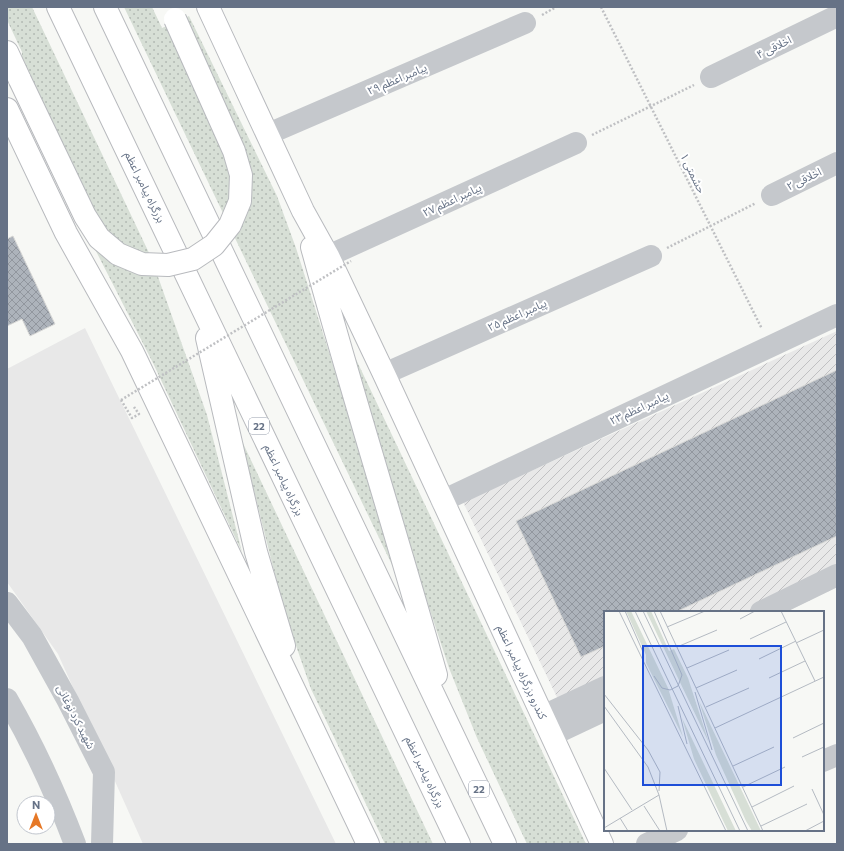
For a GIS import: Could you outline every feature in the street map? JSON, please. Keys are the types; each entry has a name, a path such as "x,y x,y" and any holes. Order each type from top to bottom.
{"highway":[{"name":"بزرگراه پیامبر اعظم","path":"58,7 459,844"},
{"name":"22","path":"105,7 505,844"},
{"path":"208,7 303,211 342,358 396,536 453,734"},
{"path":"7,52 85,216 99,238 118,254 142,264 168,265 193,259 214,245 230,225 240,201 241,176 234,151 172,13"},
{"path":"7,109 66,234 132,351 368,844"},
{"name":"کندرو بزرگراه پیامبر اعظم","path":"303,211 328,256 384,374 602,844"},
{"path":"197,296 256,552 304,713"}],"street":[{"name":"اخلاقی ۴","path":"710,77 837,16"},
{"name":"پیامبر اعظم ۲۹","path":"268,134 525,23"},
{"name":"پیامبر اعظم ۲۷","path":"328,256 576,143"},
{"name":"اخلاقی ۲","path":"772,195 837,163"},
{"name":"پیامبر اعظم ۲۵","path":"384,374 651,256"},
{"name":"پیامبر اعظم ۲۳","path":"442,501 837,315"},
{"path":"763,611 837,575"},
{"name":"شهید کرد نوغانی","path":"7,603 32,636 68,701 104,772 102,844"},
{"path":"547,726 604,688"},
{"path":"7,699 29,737 55,792 75,844"},
{"path":"547,726 604,710"},
{"path":"824,761 837,755"},
{"path":"647,844 675,831"}],"path":[{"name":"حشمتی ۱","path":"601,7 771,346"},
{"path":"576,143 710,77"},
{"path":"651,256 772,195"},
{"path":"134,407 138,414 132,418 121,400 351,261"}],"shaded area":[{"path":"7,7 32,7 151,257 207,415 242,552 153,363 19,100 22,52 7,20"},
{"path":"124,7 152,7 162,28 189,16 277,196 296,248 405,592"},
{"path":"85,328 336,844 143,844 58,654 7,582 7,369"},
{"path":"837,331 837,587 788,611 604,611 604,700 567,718 463,502"},
{"path":"345,336 586,844 527,844 477,738 449,668 357,389"},
{"path":"241,439 433,844 385,844 311,689 284,611"}],"building":[{"path":"13,236 55,324 30,336 22,319 7,326 7,239"},
{"path":"837,370 837,536 678,611 604,611 604,646 581,657 516,521"}]}
